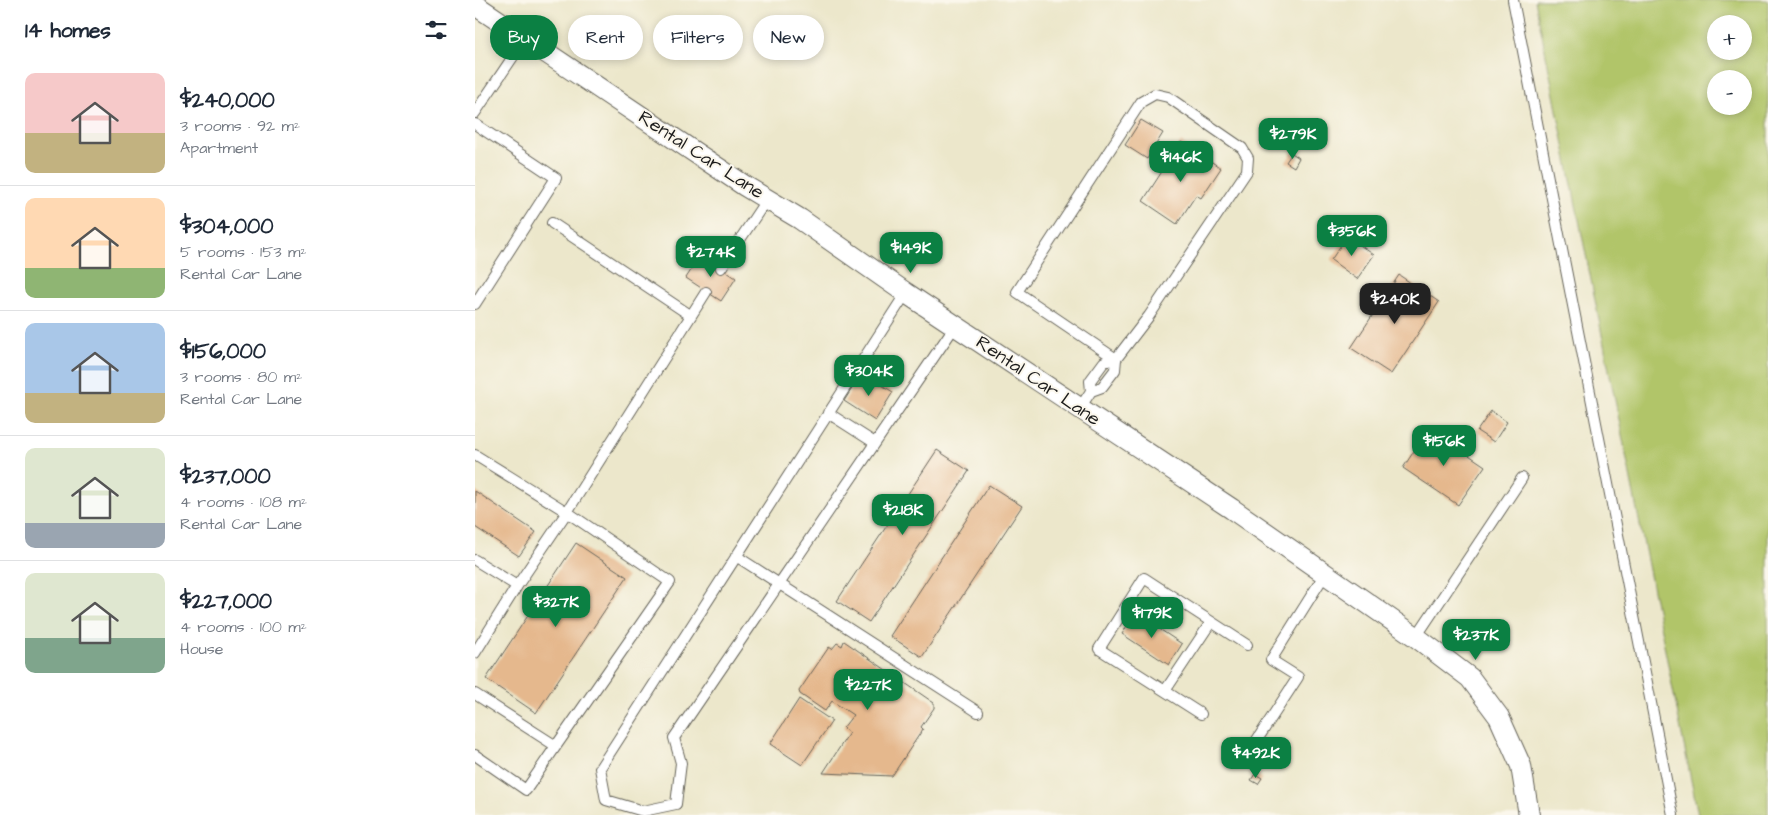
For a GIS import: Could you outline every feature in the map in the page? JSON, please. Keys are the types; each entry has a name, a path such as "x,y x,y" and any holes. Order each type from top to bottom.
{"street":[{"name":"Rental Car Lane","path":"475,6 490,16"},
{"name":"Rental Car Lane","path":"558,60 955,326 1232,508 1416,637 1470,678 1499,716 1521,766 1529,815"}],"lane":[{"path":"1513,0 1673,815"},
{"path":"475,113 510,60"},
{"path":"1079,408 1091,391 1090,381 1104,362 1116,359 1149,316 1247,171 1248,158 1242,148 1168,97 1155,94 1141,102 1017,292 1116,359"},
{"path":"475,124 556,178 475,304"},
{"path":"721,268 767,199"},
{"path":"552,223 690,315"},
{"path":"475,653 567,512 705,292"},
{"path":"906,293 600,768 606,800 643,812 676,804 681,763 674,738 955,326"},
{"path":"828,413 875,443"},
{"path":"475,454 567,512 671,582 526,790 475,755"},
{"path":"1416,637 1522,478"},
{"path":"736,556 978,712"},
{"path":"475,560 517,586"},
{"path":"1253,746 1298,677 1271,660 1325,574"},
{"path":"1201,714 1099,649 1144,578 1247,645"},
{"path":"1165,691 1211,622"},
{"path":"475,694 556,746"}],"green space":[{"path":"1535,0 1768,0 1768,815 1698,815"}],"building":[{"path":"1141,120 1163,133 1147,159 1125,145"},
{"path":"1181,142 1221,168 1201,198 1196,195 1177,224 1143,201"},
{"path":"1292,153 1299,158 1294,167 1286,162"},
{"path":"1347,236 1374,255 1357,279 1331,260"},
{"path":"701,255 736,278 721,301 686,278"},
{"path":"1399,275 1439,302 1391,374 1351,348"},
{"path":"862,373 893,392 875,421 844,401"},
{"path":"1491,411 1507,422 1494,442 1477,431"},
{"path":"1429,428 1485,466 1458,505 1403,468"},
{"path":"937,450 969,471 869,622 837,601"},
{"path":"989,485 1022,506 922,657 890,636"},
{"path":"475,491 536,532 519,556 475,527"},
{"path":"576,543 627,577 536,713 486,679"},
{"path":"1135,613 1182,644 1169,665 1122,634"},
{"path":"844,641 934,703 934,708 921,727 923,729 892,776 823,773 849,733 843,728 853,715 832,701 825,711 800,694 799,691 829,647 832,649 837,643 842,646"},
{"path":"799,699 832,721 802,765 770,744"},
{"path":"1255,774 1262,778 1258,784 1251,780"}]}
